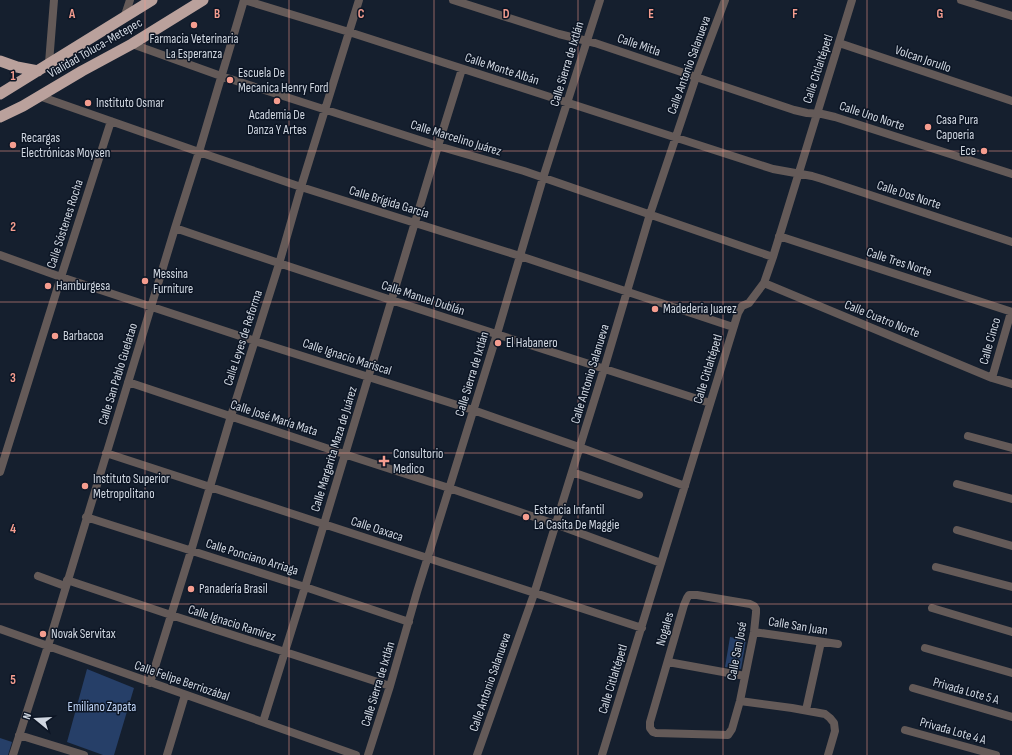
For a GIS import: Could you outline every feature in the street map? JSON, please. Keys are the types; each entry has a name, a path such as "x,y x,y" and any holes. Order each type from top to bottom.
{"highway":[{"name":"Vialidad Toluca-Metepec","path":"0,94 152,0"},
{"name":"Vialidad Toluca-Metepec","path":"0,117 132,44 202,0"},
{"path":"0,61 17,67 38,71"}],"street":[{"path":"49,63 54,0"},
{"path":"124,18 130,0"},
{"name":"Calle Monte Albán","path":"244,0 349,32 772,169 798,174"},
{"name":"Calle San Pablo Guelatao","path":"13,755 48,646 244,0"},
{"name":"Calle Leyes de Reforma","path":"150,683 359,0"},
{"name":"Calle Mitla","path":"453,0 559,34 587,41 794,110 816,113"},
{"name":"Calle Sierra de Ixtlán","path":"368,755 497,334 543,178 600,0"},
{"name":"Calle Antonio Salanueva","path":"477,755 534,594 604,369 650,214 696,77 725,0"},
{"name":"Calle Citlaltépetl","path":"602,755 733,327 739,310 742,306 749,303 764,284 852,0"},
{"path":"961,0 1012,16"},
{"name":"Volcan Jorullo","path":"839,43 1012,101"},
{"name":"Calle Marcelino Juárez","path":"132,44 221,76 325,110 438,146 502,164 773,257"},
{"name":"Calle Margarita Maza de Juárez","path":"263,722 462,69"},
{"name":"Calle Brígida García","path":"39,96 301,187 520,256 733,327"},
{"name":"Calle Uno Norte","path":"816,113 835,117 1012,174"},
{"name":"Calle Sóstenes Rocha","path":"0,472 111,121"},
{"name":"Calle Dos Norte","path":"798,174 822,179 1012,242"},
{"name":"Calle Manuel Dublán","path":"175,228 392,301 710,403"},
{"name":"Calle Tres Norte","path":"779,236 1012,312"},
{"name":"Calle Ignacio Mariscal","path":"0,255 151,307 473,410 685,486"},
{"name":"Calle Cuatro Norte","path":"764,284 992,378 1012,384"},
{"name":"Calle Cinco","path":"992,378 1012,312"},
{"name":"Calle José María Mata","path":"128,382 555,524 661,564"},
{"path":"968,436 1012,448"},
{"name":"Calle Oaxaca","path":"106,452 534,594 642,628"},
{"path":"572,472 639,495"},
{"path":"957,484 1012,499"},
{"name":"Calle Ponciano Arriaga","path":"86,517 409,622"},
{"path":"957,530 1012,546"},
{"path":"936,567 1012,587"},
{"name":"Calle Ignacio Ramírez","path":"38,576 66,583 390,686"},
{"name":"Nogales","path":"728,734 656,733 650,728 650,722 684,605 688,596 697,595 750,604 754,606"},
{"name":"Calle San José","path":"728,734 732,730 740,702 754,632 756,609 754,606"},
{"path":"932,608 1012,632"},
{"name":"Calle Felipe Berriozábal","path":"0,629 356,755"},
{"name":"Calle San Juan","path":"754,632 838,644"},
{"path":"806,710 821,642"},
{"path":"925,648 1012,673"},
{"path":"668,662 745,676"},
{"name":"Privada Lote 5 A","path":"913,688 1012,717"},
{"path":"167,755 184,694"},
{"path":"740,702 806,710 824,714 834,723 835,731 828,755"},
{"name":"Privada Lote 4 A","path":"905,730 996,755"},
{"path":"19,735 84,755"}],"green space":[{"path":"730,637 746,640 741,669 725,667"},
{"name":"Emiliano Zapata","path":"87,669 134,688 114,755 103,755 67,742"},
{"path":"0,738 12,742 8,755 0,755"}],"place":[{"name":"Farmacia Veterinaria La Esperanza","path":"194,25"},
{"name":"Escuela De Mecanica Henry Ford","path":"230,80"},
{"name":"Academia De Danza Y Artes","path":"277,101"},
{"name":"Instituto Osmar","path":"88,103"},
{"name":"Casa Pura Capoeria","path":"928,127"},
{"name":"Recargas Electrónicas Moysen","path":"13,145"},
{"name":"Ece","path":"984,151"},
{"name":"Messina Furniture","path":"145,281"},
{"name":"Hamburgesa","path":"48,286"},
{"name":"Madederia Juarez","path":"655,309"},
{"name":"Barbacoa","path":"55,336"},
{"name":"El Habanero","path":"498,343"},
{"name":"Consultorio Medico","path":"384,461"},
{"name":"Instituto Superior Metropolitano","path":"85,486"},
{"name":"Estancia Infantil La Casita De Maggie","path":"526,517"},
{"name":"Panadería Brasil","path":"191,589"},
{"name":"Novak Servitax","path":"43,634"}]}
